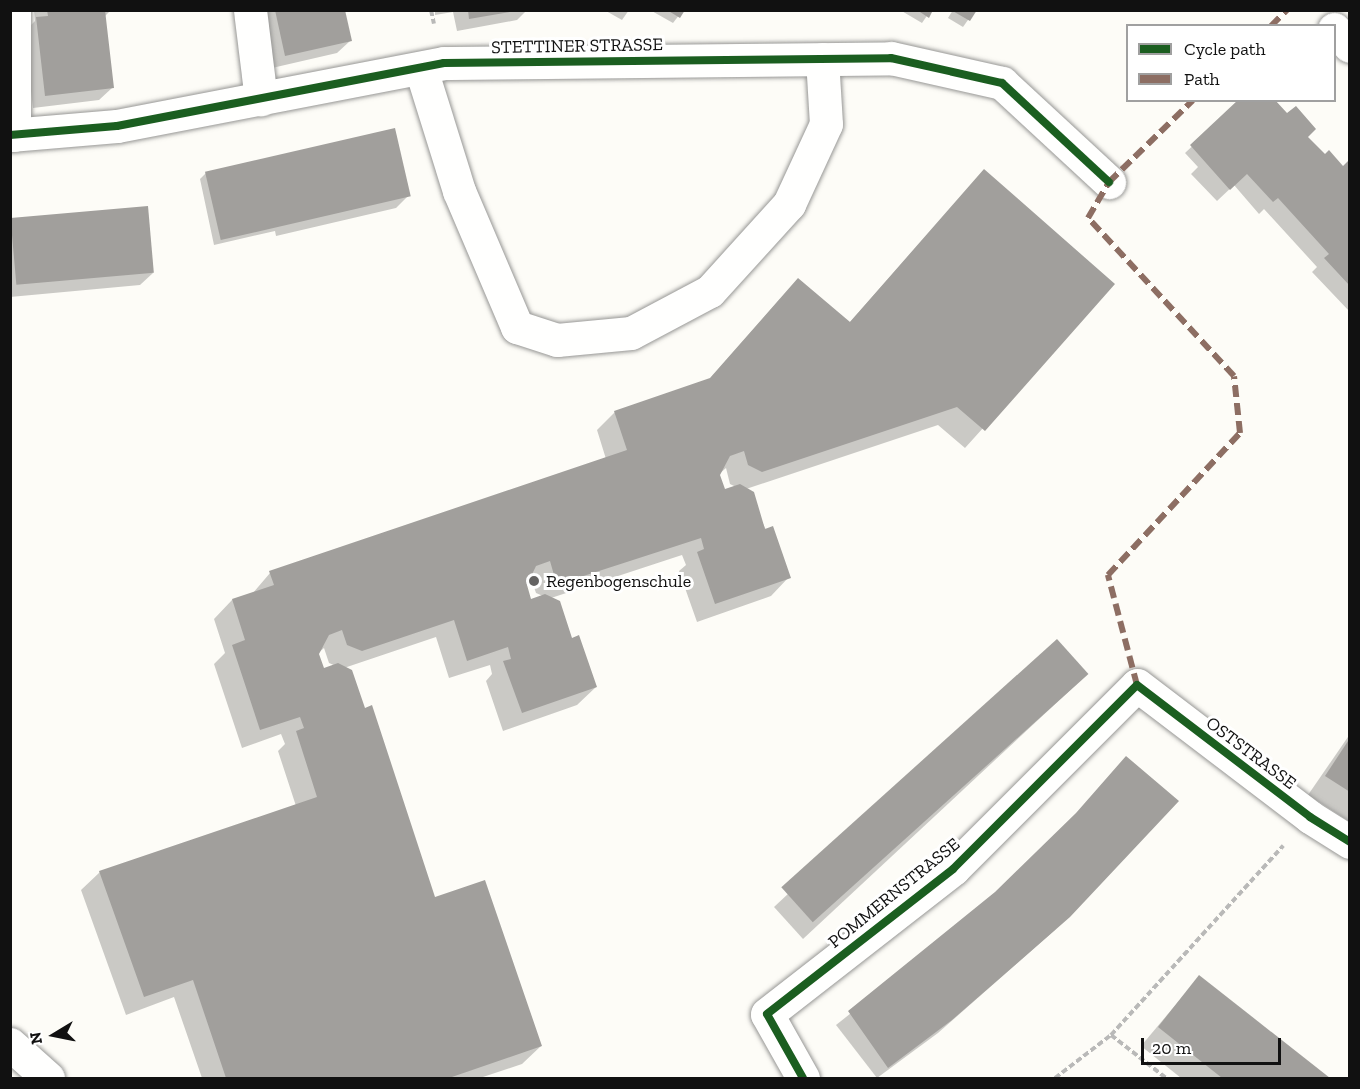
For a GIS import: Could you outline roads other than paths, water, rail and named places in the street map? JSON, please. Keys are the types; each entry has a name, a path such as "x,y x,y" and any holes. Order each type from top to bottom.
{"street":[{"path":"12,135 14,10"},
{"path":"250,10 261,99"},
{"path":"1317,10 1329,24"},
{"path":"1336,31 1350,46"},
{"name":"STETTINER STRASSE","path":"12,135 117,126 444,63 891,57 1002,83 1108,182"},
{"path":"421,69 459,191 517,327 557,340 631,333 710,291 789,204 826,124 822,59"},
{"name":"OSTSTRASSE","path":"1137,685 1310,817 1350,842"},
{"name":"POMMERNSTRASSE","path":"803,1078 766,1014 953,869 1137,685"},
{"path":"10,1044 48,1078"}],"place":[{"name":"Regenbogenschule","path":"534,581"}]}
